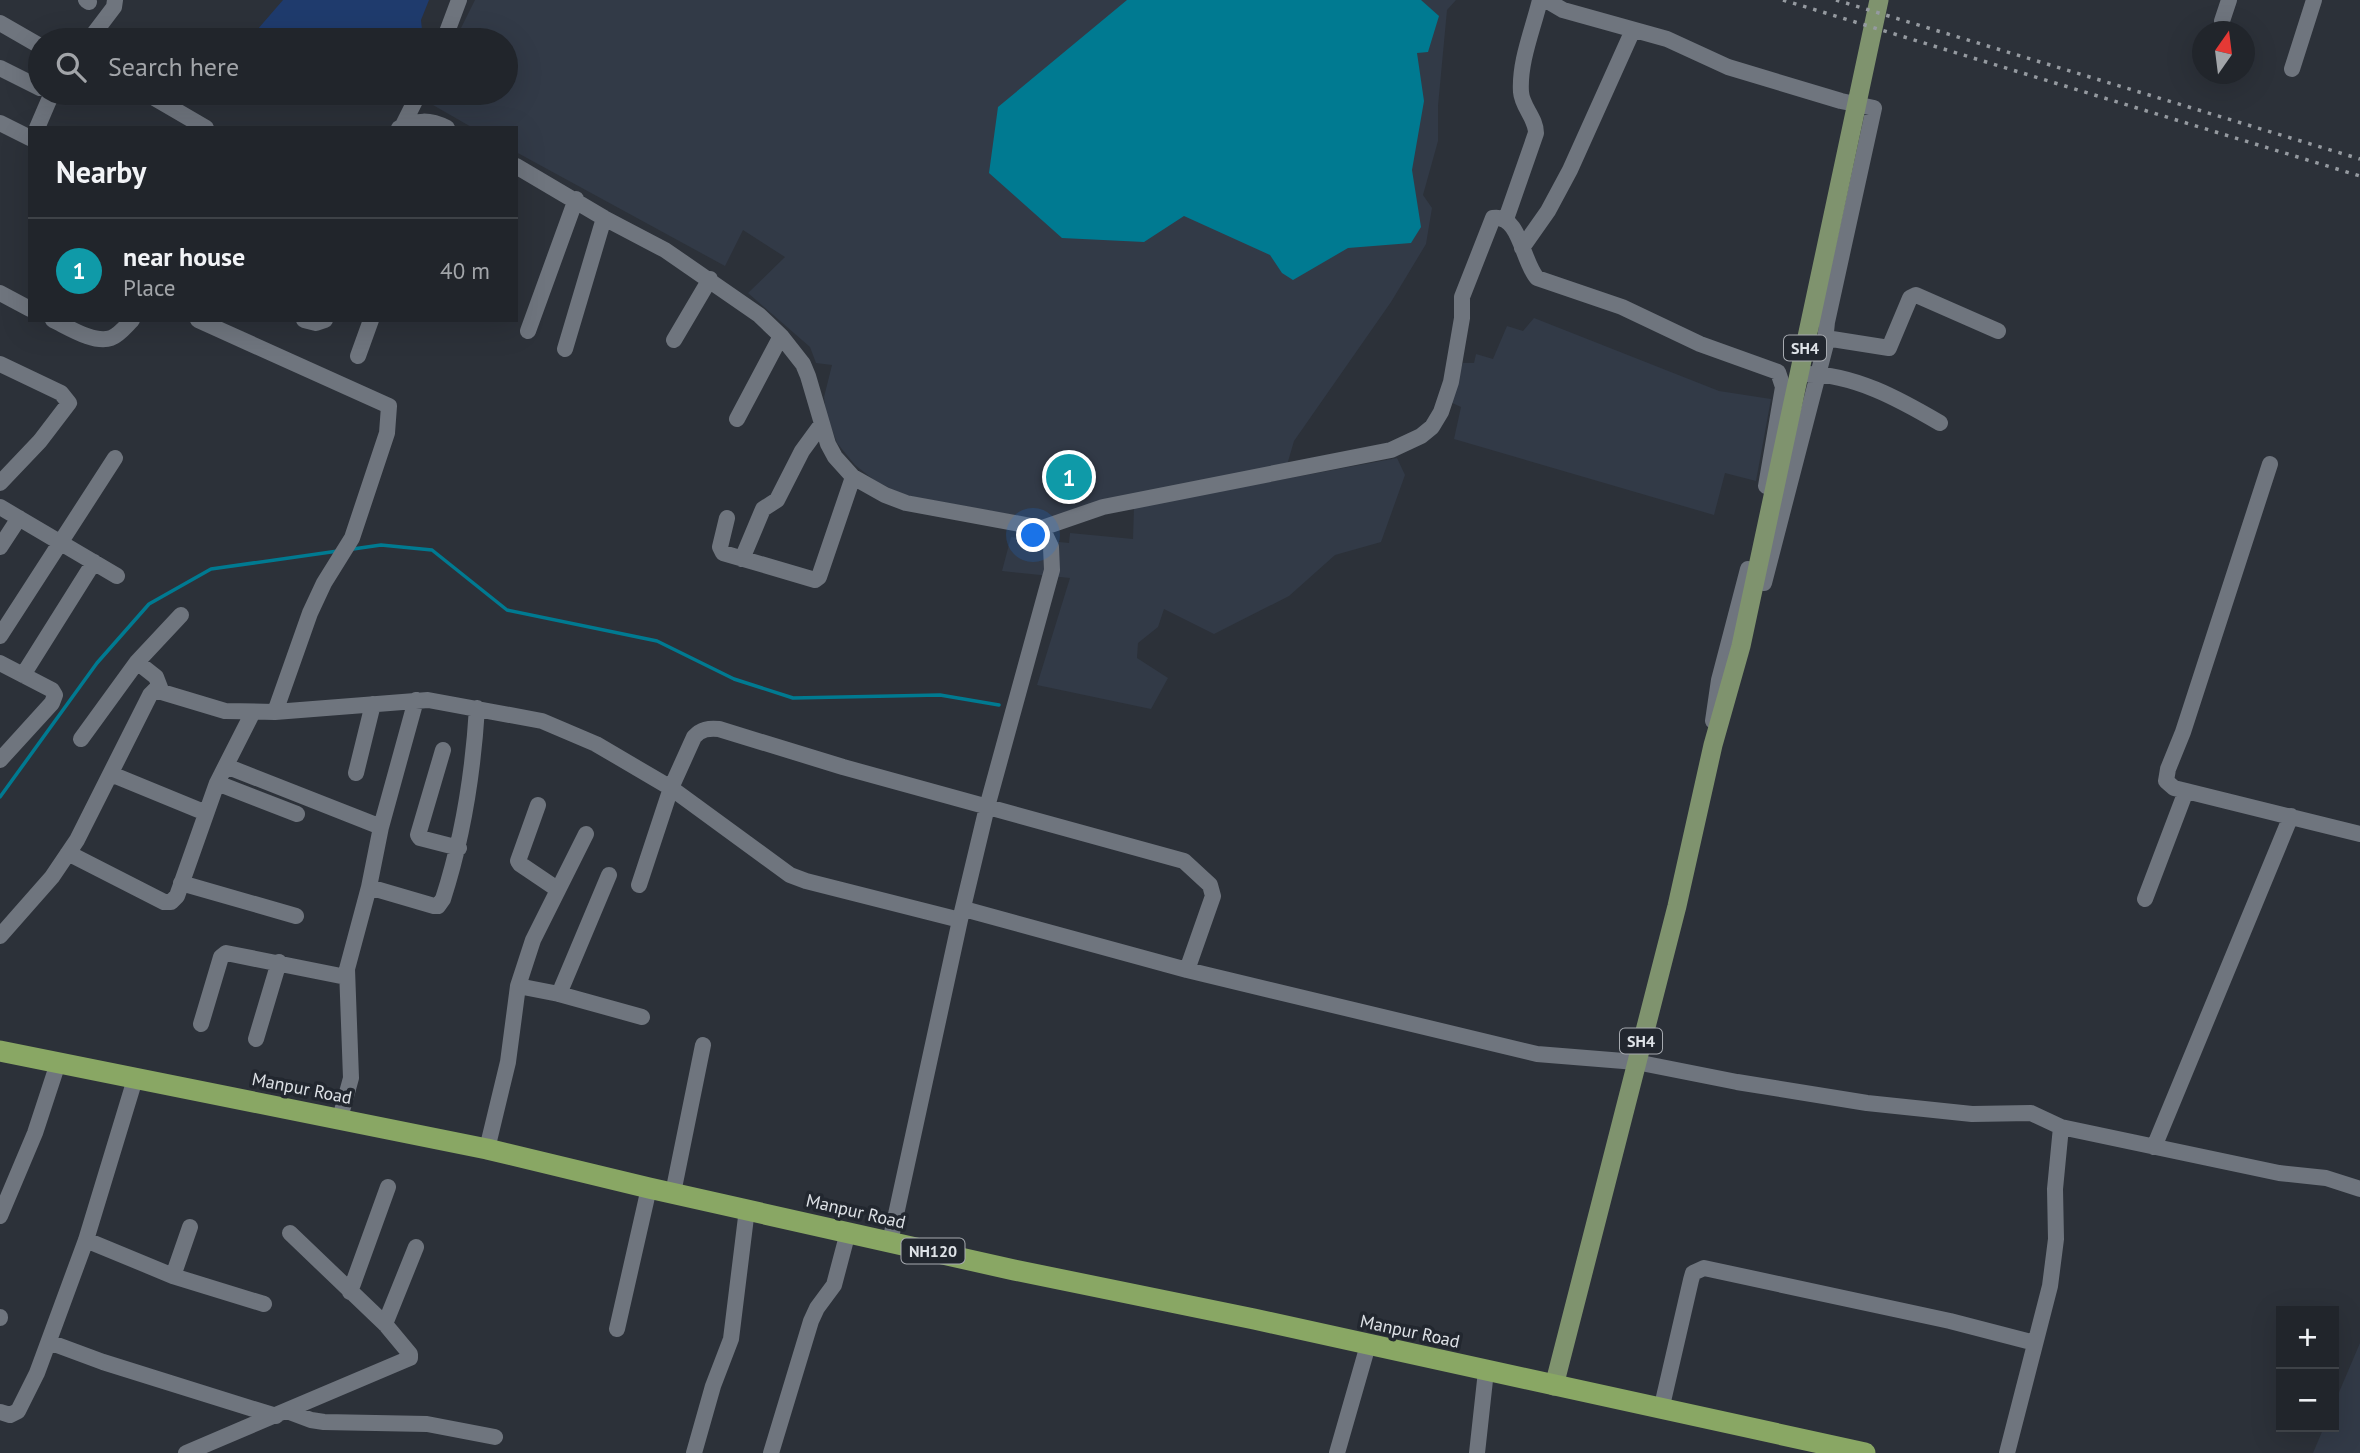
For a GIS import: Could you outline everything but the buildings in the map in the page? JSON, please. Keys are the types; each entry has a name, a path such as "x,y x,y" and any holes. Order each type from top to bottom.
{"highway":[{"name":"Manpur Road","path":"0,1051 487,1149 890,1242 1865,1453"}],"main road":[{"name":"SH4","path":"1554,1386 1677,906 1713,745 1749,606 1879,0"}],"street":[{"path":"98,28 116,0"},
{"path":"448,28 458,0"},
{"path":"1506,219 1536,133 1535,124 1523,104 1521,88 1523,68 1540,0"},
{"path":"1546,0 1563,10 1682,46 1728,67 1841,101 1874,108 1827,322 1825,342 1742,678 1725,703"},
{"path":"2222,20 2229,0"},
{"path":"2292,69 2314,0"},
{"path":"0,23 28,40"},
{"path":"1522,248 1548,211 1570,170 1633,30"},
{"path":"0,68 28,82"},
{"path":"38,126 46,105"},
{"path":"167,105 203,126"},
{"path":"402,126 413,105"},
{"path":"403,126 417,120 428,120 442,126"},
{"path":"0,123 28,137"},
{"path":"518,167 665,250 760,315 796,354 808,376 821,425 835,457 853,477 906,503 1042,528 1103,507 1391,450 1421,436 1432,427 1441,412 1451,382 1462,318 1462,297 1493,218 1506,219 1513,226 1533,274 1543,281 1622,307 1700,344 1779,373 1817,374 1840,378 1878,391 1940,423"},
{"path":"528,331 576,199"},
{"path":"565,349 604,218"},
{"path":"674,340 710,279"},
{"path":"0,293 28,308"},
{"path":"1825,342 1832,339 1889,348 1909,300 1914,295 1998,331"},
{"path":"57,322 90,337 104,339 119,333 130,322"},
{"path":"202,322 389,406 387,433 352,538 324,583 310,613 275,712"},
{"path":"358,356 370,322"},
{"path":"737,419 781,336"},
{"path":"0,483 40,441 69,403 61,393 3,369"},
{"path":"1713,745 1713,718 1719,680 1745,584 1765,491 1783,387 1779,373"},
{"path":"743,559 762,509 777,500 802,451 821,425"},
{"path":"0,636 115,458"},
{"path":"2270,464 2183,732 2166,774 2167,784 2360,834"},
{"path":"727,518 721,550 723,553 810,580 817,579 853,477"},
{"path":"0,507 117,576"},
{"path":"0,547 19,518"},
{"path":"890,1242 987,807 1052,570 1051,547 1042,528"},
{"path":"23,675 94,562"},
{"path":"81,739 137,662 181,615"},
{"path":"137,662 156,677 161,690"},
{"path":"0,663 52,690 55,695 52,703 0,760"},
{"path":"0,936 52,877 68,853 155,690 225,711 275,712 416,700 477,708 542,721 596,744 670,788 790,875 806,881 962,915 1537,1054 1636,1062 1867,1103 1972,1114 2031,1112 2061,1127 2279,1173 2326,1178 2360,1189"},
{"path":"340,1118 351,1078 346,977 381,827 416,700"},
{"path":"356,773 373,704"},
{"path":"369,887 438,906 443,899 459,848 472,770 477,708"},
{"path":"68,853 164,902 171,902 181,883 217,783 253,712"},
{"path":"639,885 670,788 694,737 699,731 719,729 843,767 1073,828 1184,861 1210,885 1213,896 1187,970"},
{"path":"443,750 418,835 423,839 459,848"},
{"path":"226,766 381,827"},
{"path":"111,774 206,813"},
{"path":"217,783 298,814"},
{"path":"2145,899 2186,791"},
{"path":"538,805 518,860 557,889"},
{"path":"2154,1147 2291,816"},
{"path":"487,1149 508,1062 518,986 533,940 586,834"},
{"path":"559,994 609,875"},
{"path":"181,883 296,915"},
{"path":"201,1024 222,955 231,953 346,977"},
{"path":"257,1039 279,962"},
{"path":"518,986 559,994 642,1017"},
{"path":"673,1193 703,1045"},
{"path":"0,1216 35,1133 58,1063"},
{"path":"1,1416 15,1414 23,1405 86,1240 135,1079"},
{"path":"2007,1453 2050,1286 2056,1239 2055,1189 2061,1127"},
{"path":"350,1292 388,1187"},
{"path":"617,1329 649,1188"},
{"path":"694,1453 712,1386 731,1339 747,1209"},
{"path":"173,1276 190,1227"},
{"path":"771,1453 811,1321 834,1285 848,1232"},
{"path":"186,1453 408,1360 410,1354 385,1324 290,1233"},
{"path":"86,1240 173,1276 264,1304"},
{"path":"385,1324 416,1247"},
{"path":"1661,1410 1690,1280 1693,1273 1704,1268 1950,1321 2035,1343"},
{"path":"48,1342 103,1362 311,1420 427,1424 495,1437"},
{"path":"1336,1453 1367,1345"},
{"path":"1476,1453 1486,1371"}],"shaded area":[{"path":"283,0 429,0 421,20 422,28 259,28"},
{"path":"475,0 1456,0 1447,10 1438,106 1438,141 1423,195 1432,208 1426,244 1391,302 1294,441 1287,465 1040,520 903,495 874,480 855,465 837,443 826,414 824,397 832,365 816,363 810,347 748,293 785,257 743,230 725,266 518,153 518,126 470,126 433,105 518,105 518,28 461,28"},
{"path":"1127,0 1421,0 1439,16 1428,52 1417,53 1424,101 1412,170 1421,227 1411,243 1348,248 1293,280 1282,273 1270,255 1184,216 1144,242 1062,238 989,173 998,107"},
{"path":"1534,318 1719,391 1771,399 1756,481 1725,473 1714,515 1454,439 1461,407 1448,401 1463,363 1474,363 1476,354 1493,359 1507,326 1523,331"},
{"path":"1397,458 1405,475 1381,542 1335,555 1289,596 1214,634 1164,609 1158,627 1138,643 1137,658 1168,678 1151,709 1037,685 1070,578 1002,571 1011,537 1069,543 1070,533 1133,539 1134,507"},
{"path":"2360,1343 2360,1453 2313,1453 2322,1432 2339,1432 2339,1392"}],"waterway":[{"path":"353,549 381,545 432,550 507,610 657,641 734,679 793,698 940,695 999,705"},
{"path":"0,797 97,663 149,604 211,569 338,551"}],"railway":[{"path":"1783,0 2360,176"},
{"path":"1836,0 2360,159"}],"place":[{"name":"near house","path":"1069,477"}]}
